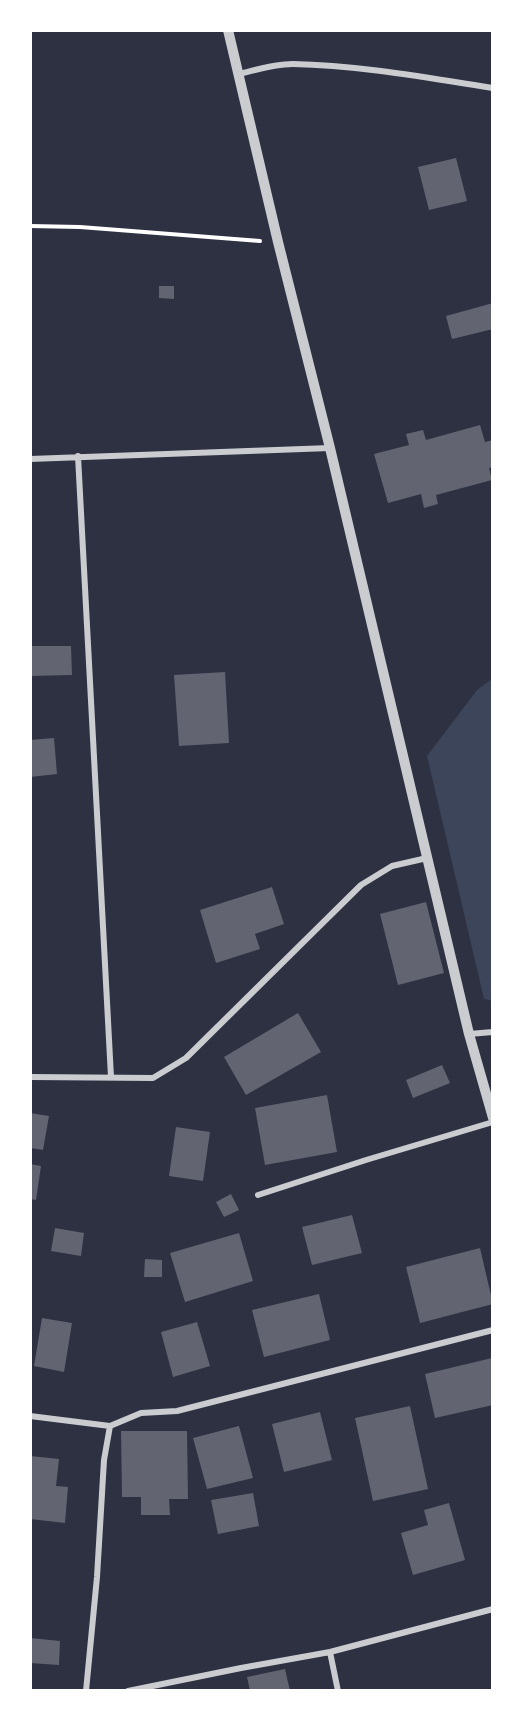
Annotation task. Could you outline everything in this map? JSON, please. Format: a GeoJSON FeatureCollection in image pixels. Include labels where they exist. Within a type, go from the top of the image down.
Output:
{"type":"FeatureCollection","features":[{"type":"Feature","properties":{"kind":"street"},"geometry":{"type":"LineString","coordinates":[[228,30],[469,1034],[493,1120],[258,1195]]}},
{"type":"Feature","properties":{"kind":"street"},"geometry":{"type":"LineString","coordinates":[[239,74],[271,66],[292,64],[366,70],[493,88]]}},
{"type":"Feature","properties":{"kind":"street"},"geometry":{"type":"LineString","coordinates":[[30,459],[330,448]]}},
{"type":"Feature","properties":{"kind":"street"},"geometry":{"type":"LineString","coordinates":[[78,456],[111,1077]]}},
{"type":"Feature","properties":{"kind":"street"},"geometry":{"type":"LineString","coordinates":[[30,1077],[153,1078],[186,1058],[361,885],[392,866],[427,858]]}},
{"type":"Feature","properties":{"kind":"street"},"geometry":{"type":"LineString","coordinates":[[469,1034],[493,1032]]}},
{"type":"Feature","properties":{"kind":"street"},"geometry":{"type":"LineString","coordinates":[[30,1416],[110,1426],[141,1413],[177,1411],[493,1330]]}},
{"type":"Feature","properties":{"kind":"street"},"geometry":{"type":"LineString","coordinates":[[86,1691],[97,1577],[104,1460],[110,1426]]}},
{"type":"Feature","properties":{"kind":"street"},"geometry":{"type":"LineString","coordinates":[[128,1691],[330,1652],[493,1609]]}},
{"type":"Feature","properties":{"kind":"street"},"geometry":{"type":"LineString","coordinates":[[330,1652],[338,1691]]}},
{"type":"Feature","properties":{"kind":"path"},"geometry":{"type":"LineString","coordinates":[[30,226],[92,228],[278,242]]}},
{"type":"Feature","properties":{"kind":"shaded area"},"geometry":{"type":"Polygon","coordinates":[[[493,678],[493,1001],[484,999],[427,756],[477,690],[493,678]]]}},
{"type":"Feature","properties":{"kind":"building"},"geometry":{"type":"Polygon","coordinates":[[[456,158],[467,201],[429,210],[418,167],[456,158]]]}},
{"type":"Feature","properties":{"kind":"building"},"geometry":{"type":"Polygon","coordinates":[[[159,286],[174,286],[174,299],[159,298],[159,286]]]}},
{"type":"Feature","properties":{"kind":"building"},"geometry":{"type":"Polygon","coordinates":[[[493,303],[493,329],[452,339],[446,316],[493,303]]]}},
{"type":"Feature","properties":{"kind":"building"},"geometry":{"type":"Polygon","coordinates":[[[480,425],[485,442],[493,440],[493,467],[489,468],[492,480],[436,495],[438,504],[424,508],[421,494],[388,503],[374,454],[409,445],[406,434],[423,430],[426,440],[480,425]]]}},
{"type":"Feature","properties":{"kind":"building"},"geometry":{"type":"Polygon","coordinates":[[[30,646],[71,646],[72,675],[30,676],[30,646]]]}},
{"type":"Feature","properties":{"kind":"building"},"geometry":{"type":"Polygon","coordinates":[[[225,672],[229,743],[179,746],[174,675],[225,672]]]}},
{"type":"Feature","properties":{"kind":"building"},"geometry":{"type":"Polygon","coordinates":[[[54,738],[57,774],[30,777],[30,740],[54,738]]]}},
{"type":"Feature","properties":{"kind":"building"},"geometry":{"type":"Polygon","coordinates":[[[272,887],[284,924],[255,934],[260,949],[216,963],[200,910],[272,887]]]}},
{"type":"Feature","properties":{"kind":"building"},"geometry":{"type":"Polygon","coordinates":[[[426,902],[444,973],[398,985],[380,914],[426,902]]]}},
{"type":"Feature","properties":{"kind":"building"},"geometry":{"type":"Polygon","coordinates":[[[298,1013],[321,1052],[246,1095],[224,1057],[298,1013]]]}},
{"type":"Feature","properties":{"kind":"building"},"geometry":{"type":"Polygon","coordinates":[[[442,1065],[450,1083],[413,1098],[406,1080],[442,1065]]]}},
{"type":"Feature","properties":{"kind":"building"},"geometry":{"type":"Polygon","coordinates":[[[327,1095],[337,1152],[265,1165],[255,1108],[327,1095]]]}},
{"type":"Feature","properties":{"kind":"building"},"geometry":{"type":"Polygon","coordinates":[[[30,1113],[49,1116],[43,1150],[30,1148],[30,1113]]]}},
{"type":"Feature","properties":{"kind":"building"},"geometry":{"type":"Polygon","coordinates":[[[176,1127],[210,1132],[203,1181],[169,1176],[176,1127]]]}},
{"type":"Feature","properties":{"kind":"building"},"geometry":{"type":"Polygon","coordinates":[[[30,1164],[41,1166],[36,1200],[30,1199],[30,1164]]]}},
{"type":"Feature","properties":{"kind":"building"},"geometry":{"type":"Polygon","coordinates":[[[231,1194],[239,1210],[224,1217],[216,1202],[231,1194]]]}},
{"type":"Feature","properties":{"kind":"building"},"geometry":{"type":"Polygon","coordinates":[[[352,1215],[362,1253],[312,1265],[302,1227],[352,1215]]]}},
{"type":"Feature","properties":{"kind":"building"},"geometry":{"type":"Polygon","coordinates":[[[55,1228],[84,1233],[81,1256],[51,1251],[55,1228]]]}},
{"type":"Feature","properties":{"kind":"building"},"geometry":{"type":"Polygon","coordinates":[[[239,1233],[253,1281],[185,1302],[170,1253],[239,1233]]]}},
{"type":"Feature","properties":{"kind":"building"},"geometry":{"type":"Polygon","coordinates":[[[480,1248],[493,1304],[420,1323],[406,1267],[480,1248]]]}},
{"type":"Feature","properties":{"kind":"building"},"geometry":{"type":"Polygon","coordinates":[[[145,1259],[162,1260],[162,1277],[144,1277],[145,1259]]]}},
{"type":"Feature","properties":{"kind":"building"},"geometry":{"type":"Polygon","coordinates":[[[319,1294],[330,1340],[264,1357],[252,1310],[319,1294]]]}},
{"type":"Feature","properties":{"kind":"building"},"geometry":{"type":"Polygon","coordinates":[[[42,1318],[72,1323],[64,1372],[34,1366],[42,1318]]]}},
{"type":"Feature","properties":{"kind":"building"},"geometry":{"type":"Polygon","coordinates":[[[197,1322],[210,1366],[173,1377],[161,1332],[197,1322]]]}},
{"type":"Feature","properties":{"kind":"building"},"geometry":{"type":"Polygon","coordinates":[[[492,1358],[493,1405],[435,1418],[425,1374],[492,1358]]]}},
{"type":"Feature","properties":{"kind":"building"},"geometry":{"type":"Polygon","coordinates":[[[410,1406],[428,1489],[373,1501],[355,1418],[410,1406]]]}},
{"type":"Feature","properties":{"kind":"building"},"geometry":{"type":"Polygon","coordinates":[[[320,1412],[332,1460],[284,1472],[272,1424],[320,1412]]]}},
{"type":"Feature","properties":{"kind":"building"},"geometry":{"type":"Polygon","coordinates":[[[239,1426],[253,1478],[207,1489],[193,1438],[239,1426]]]}},
{"type":"Feature","properties":{"kind":"building"},"geometry":{"type":"Polygon","coordinates":[[[121,1431],[187,1431],[188,1499],[169,1499],[170,1515],[141,1515],[141,1497],[122,1497],[121,1431]]]}},
{"type":"Feature","properties":{"kind":"building"},"geometry":{"type":"Polygon","coordinates":[[[30,1456],[59,1459],[56,1486],[68,1487],[65,1523],[30,1519],[30,1456]]]}},
{"type":"Feature","properties":{"kind":"building"},"geometry":{"type":"Polygon","coordinates":[[[253,1493],[259,1526],[218,1534],[211,1500],[253,1493]]]}},
{"type":"Feature","properties":{"kind":"building"},"geometry":{"type":"Polygon","coordinates":[[[449,1503],[465,1560],[413,1575],[401,1533],[428,1525],[424,1510],[449,1503]]]}},
{"type":"Feature","properties":{"kind":"building"},"geometry":{"type":"Polygon","coordinates":[[[30,1638],[60,1641],[59,1665],[30,1663],[30,1638]]]}},
{"type":"Feature","properties":{"kind":"building"},"geometry":{"type":"Polygon","coordinates":[[[285,1669],[290,1691],[250,1691],[247,1677],[285,1669]]]}}]}
